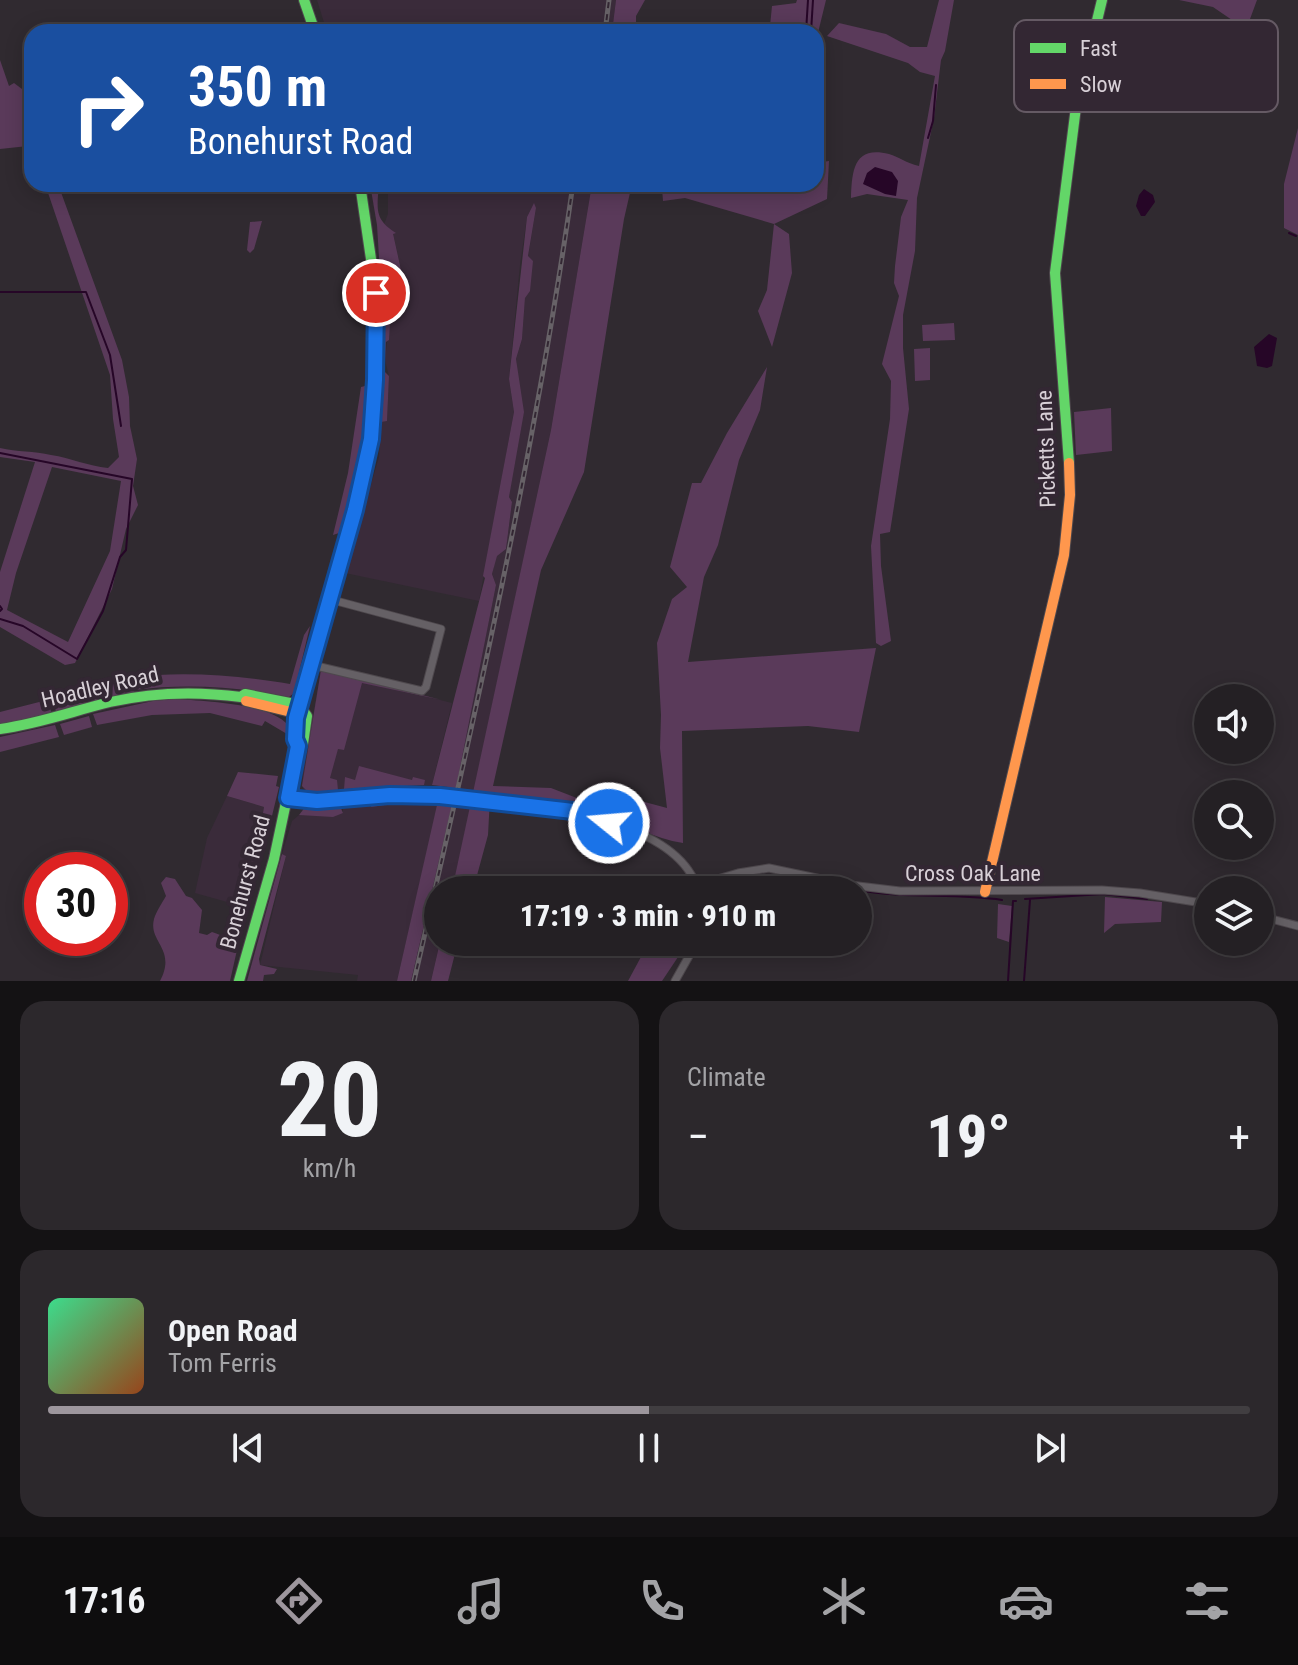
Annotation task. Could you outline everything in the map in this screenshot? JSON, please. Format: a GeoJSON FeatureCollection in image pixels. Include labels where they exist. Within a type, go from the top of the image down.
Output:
{"type":"FeatureCollection","features":[{"type":"Feature","properties":{"kind":"street"},"geometry":{"type":"LineString","coordinates":[[304,0],[312,24]]}},
{"type":"Feature","properties":{"kind":"street","name":"Picketts Lane"},"geometry":{"type":"LineString","coordinates":[[1097,20],[1102,0]]}},
{"type":"Feature","properties":{"kind":"street","name":"Picketts Lane"},"geometry":{"type":"LineString","coordinates":[[985,892],[1064,555],[1070,495],[1066,398],[1055,273],[1075,112]]}},
{"type":"Feature","properties":{"kind":"street","name":"Bonehurst Road"},"geometry":{"type":"LineString","coordinates":[[239,981],[288,798],[298,746],[296,724],[362,485],[372,429],[376,293],[361,192]]}},
{"type":"Feature","properties":{"kind":"street"},"geometry":{"type":"LineString","coordinates":[[312,665],[422,691],[426,687],[441,629],[329,599]]}},
{"type":"Feature","properties":{"kind":"street","name":"Hoadley Road"},"geometry":{"type":"LineString","coordinates":[[0,729],[158,692],[201,691],[241,697],[245,694],[295,704],[301,708]]}},
{"type":"Feature","properties":{"kind":"street","name":"Cross Oak Lane"},"geometry":{"type":"LineString","coordinates":[[288,798],[317,801],[424,795],[573,811],[670,849],[687,866],[692,876]]}},
{"type":"Feature","properties":{"kind":"street","name":"Cross Oak Lane"},"geometry":{"type":"LineString","coordinates":[[730,876],[769,868],[809,876]]}},
{"type":"Feature","properties":{"kind":"street","name":"Cross Oak Lane"},"geometry":{"type":"LineString","coordinates":[[872,888],[985,892],[1102,890],[1194,902]]}},
{"type":"Feature","properties":{"kind":"street"},"geometry":{"type":"LineString","coordinates":[[1274,920],[1298,926]]}},
{"type":"Feature","properties":{"kind":"street"},"geometry":{"type":"LineString","coordinates":[[675,981],[689,956]]}},
{"type":"Feature","properties":{"kind":"shaded area"},"geometry":{"type":"Polygon","coordinates":[[[317,0],[616,0],[613,24],[324,24],[317,0]]]}},
{"type":"Feature","properties":{"kind":"shaded area"},"geometry":{"type":"Polygon","coordinates":[[[616,0],[645,0],[636,16],[636,24],[613,24],[616,0]]]}},
{"type":"Feature","properties":{"kind":"shaded area"},"geometry":{"type":"Polygon","coordinates":[[[797,0],[826,0],[820,24],[770,24],[772,6],[796,3],[797,0]]]}},
{"type":"Feature","properties":{"kind":"shaded area"},"geometry":{"type":"Polygon","coordinates":[[[939,0],[954,0],[917,198],[915,251],[903,315],[909,409],[890,532],[880,534],[891,641],[881,646],[876,643],[871,546],[890,419],[891,381],[882,364],[899,296],[894,283],[895,266],[901,217],[908,200],[867,194],[851,198],[852,179],[857,163],[868,153],[889,154],[919,166],[935,76],[920,72],[908,63],[827,36],[839,23],[886,34],[910,47],[927,47],[939,0]]]}},
{"type":"Feature","properties":{"kind":"shaded area"},"geometry":{"type":"Polygon","coordinates":[[[1179,0],[1257,0],[1250,19],[1232,20],[1213,7],[1179,0]]]}},
{"type":"Feature","properties":{"kind":"shaded area"},"geometry":{"type":"Polygon","coordinates":[[[0,60],[9,86],[14,83],[24,88],[24,146],[0,149],[0,60]]]}},
{"type":"Feature","properties":{"kind":"shaded area"},"geometry":{"type":"Polygon","coordinates":[[[1298,128],[1298,235],[1284,228],[1284,184],[1298,128]]]}},
{"type":"Feature","properties":{"kind":"shaded area"},"geometry":{"type":"Polygon","coordinates":[[[829,161],[827,199],[774,224],[685,198],[663,201],[662,192],[824,192],[824,162],[829,161]]]}},
{"type":"Feature","properties":{"kind":"shaded area"},"geometry":{"type":"Polygon","coordinates":[[[875,167],[892,172],[898,181],[896,196],[863,184],[867,173],[875,167]]]}},
{"type":"Feature","properties":{"kind":"shaded area"},"geometry":{"type":"Polygon","coordinates":[[[1144,189],[1153,195],[1155,202],[1145,216],[1141,216],[1136,206],[1144,189]]]}},
{"type":"Feature","properties":{"kind":"shaded area"},"geometry":{"type":"Polygon","coordinates":[[[48,192],[61,192],[122,360],[137,459],[133,486],[138,505],[126,529],[112,589],[75,663],[65,665],[0,627],[0,572],[35,462],[0,457],[0,448],[108,468],[119,457],[110,375],[48,192]],[[52,467],[16,573],[7,610],[68,642],[110,551],[121,481],[52,467]]]}},
{"type":"Feature","properties":{"kind":"shaded area"},"geometry":{"type":"Polygon","coordinates":[[[371,192],[378,192],[380,218],[396,233],[393,234],[405,288],[409,293],[386,298],[381,290],[371,192]]]}},
{"type":"Feature","properties":{"kind":"shaded area"},"geometry":{"type":"Polygon","coordinates":[[[388,192],[591,192],[551,430],[455,876],[435,876],[496,585],[492,574],[496,556],[506,549],[512,502],[509,497],[518,381],[516,359],[522,339],[528,257],[536,208],[534,204],[527,217],[520,265],[509,379],[514,412],[479,601],[345,573],[379,457],[381,422],[387,420],[389,376],[385,360],[391,307],[387,306],[386,298],[409,292],[405,288],[394,238],[382,230],[388,214],[388,192]]]}},
{"type":"Feature","properties":{"kind":"shaded area"},"geometry":{"type":"Polygon","coordinates":[[[591,192],[630,192],[584,472],[541,570],[493,786],[551,788],[582,800],[626,797],[667,808],[660,748],[657,643],[672,599],[687,587],[670,567],[692,483],[701,483],[767,367],[760,410],[739,460],[718,545],[704,577],[688,662],[876,648],[859,732],[808,726],[682,731],[683,843],[587,810],[490,798],[488,835],[477,876],[455,876],[551,430],[591,192]]]}},
{"type":"Feature","properties":{"kind":"shaded area"},"geometry":{"type":"Polygon","coordinates":[[[534,203],[536,208],[528,256],[533,261],[530,291],[525,298],[522,339],[516,359],[524,412],[509,497],[512,502],[506,549],[497,556],[492,574],[496,585],[455,793],[450,792],[448,787],[432,785],[485,578],[514,412],[509,379],[527,217],[534,203]]]}},
{"type":"Feature","properties":{"kind":"shaded area"},"geometry":{"type":"Polygon","coordinates":[[[262,221],[250,253],[247,250],[250,222],[262,221]]]}},
{"type":"Feature","properties":{"kind":"shaded area"},"geometry":{"type":"Polygon","coordinates":[[[774,224],[789,234],[792,273],[772,347],[758,311],[767,290],[774,224]]]}},
{"type":"Feature","properties":{"kind":"shaded area"},"geometry":{"type":"Polygon","coordinates":[[[384,307],[391,307],[385,360],[381,358],[384,307]]]}},
{"type":"Feature","properties":{"kind":"shaded area"},"geometry":{"type":"Polygon","coordinates":[[[954,323],[955,340],[923,341],[922,325],[954,323]]]}},
{"type":"Feature","properties":{"kind":"shaded area"},"geometry":{"type":"Polygon","coordinates":[[[1269,334],[1277,338],[1272,366],[1257,366],[1254,347],[1269,334]]]}},
{"type":"Feature","properties":{"kind":"shaded area"},"geometry":{"type":"Polygon","coordinates":[[[930,348],[930,380],[915,381],[914,349],[930,348]]]}},
{"type":"Feature","properties":{"kind":"shaded area"},"geometry":{"type":"Polygon","coordinates":[[[384,371],[389,376],[387,421],[381,422],[384,371]]]}},
{"type":"Feature","properties":{"kind":"shaded area"},"geometry":{"type":"Polygon","coordinates":[[[365,386],[364,424],[354,479],[339,533],[333,535],[348,473],[361,387],[365,386]]]}},
{"type":"Feature","properties":{"kind":"shaded area"},"geometry":{"type":"Polygon","coordinates":[[[1111,408],[1112,451],[1076,455],[1074,412],[1111,408]]]}},
{"type":"Feature","properties":{"kind":"shaded area"},"geometry":{"type":"Polygon","coordinates":[[[310,626],[294,693],[289,697],[232,689],[174,687],[134,690],[135,695],[127,693],[91,702],[85,687],[134,677],[187,674],[290,684],[304,635],[310,626]]]}},
{"type":"Feature","properties":{"kind":"shaded area"},"geometry":{"type":"Polygon","coordinates":[[[321,670],[452,703],[432,785],[373,786],[338,790],[335,793],[305,792],[303,772],[321,670]]]}},
{"type":"Feature","properties":{"kind":"shaded area"},"geometry":{"type":"Polygon","coordinates":[[[321,670],[442,700],[362,683],[344,750],[338,749],[330,778],[337,780],[338,790],[335,793],[310,794],[302,786],[321,670]]]}},
{"type":"Feature","properties":{"kind":"shaded area"},"geometry":{"type":"Polygon","coordinates":[[[81,688],[85,704],[57,713],[51,699],[81,688]]]}},
{"type":"Feature","properties":{"kind":"shaded area"},"geometry":{"type":"Polygon","coordinates":[[[174,699],[235,704],[266,712],[288,725],[287,734],[265,721],[262,726],[210,713],[152,715],[97,725],[93,714],[174,699]]]}},
{"type":"Feature","properties":{"kind":"shaded area"},"geometry":{"type":"Polygon","coordinates":[[[47,700],[52,714],[0,725],[0,712],[47,700]]]}},
{"type":"Feature","properties":{"kind":"shaded area"},"geometry":{"type":"Polygon","coordinates":[[[89,716],[92,727],[64,735],[60,724],[89,716]]]}},
{"type":"Feature","properties":{"kind":"shaded area"},"geometry":{"type":"Polygon","coordinates":[[[55,725],[59,737],[0,752],[0,737],[55,725]]]}},
{"type":"Feature","properties":{"kind":"shaded area"},"geometry":{"type":"Polygon","coordinates":[[[359,766],[412,780],[413,777],[425,780],[424,785],[344,789],[345,777],[355,780],[359,766]]]}},
{"type":"Feature","properties":{"kind":"shaded area"},"geometry":{"type":"Polygon","coordinates":[[[238,772],[278,776],[276,786],[279,787],[263,853],[260,852],[264,836],[260,830],[264,807],[227,796],[238,772]]]}},
{"type":"Feature","properties":{"kind":"shaded area"},"geometry":{"type":"Polygon","coordinates":[[[227,796],[264,807],[260,830],[264,836],[245,907],[195,893],[207,838],[227,796]]]}},
{"type":"Feature","properties":{"kind":"shaded area"},"geometry":{"type":"Polygon","coordinates":[[[373,800],[453,800],[435,876],[424,876],[424,925],[411,981],[397,981],[437,805],[406,802],[371,807],[373,800]]]}},
{"type":"Feature","properties":{"kind":"shaded area"},"geometry":{"type":"Polygon","coordinates":[[[406,802],[438,805],[397,981],[357,981],[358,975],[260,965],[286,856],[282,854],[292,821],[299,815],[343,813],[343,808],[406,802]]]}},
{"type":"Feature","properties":{"kind":"shaded area"},"geometry":{"type":"Polygon","coordinates":[[[306,806],[340,806],[343,813],[333,817],[299,815],[306,806]]]}},
{"type":"Feature","properties":{"kind":"shaded area"},"geometry":{"type":"Polygon","coordinates":[[[282,854],[286,856],[259,959],[260,965],[277,969],[274,974],[264,975],[263,981],[247,981],[282,854]]]}},
{"type":"Feature","properties":{"kind":"shaded area"},"geometry":{"type":"Polygon","coordinates":[[[166,877],[175,879],[186,896],[192,898],[202,910],[199,933],[216,933],[235,946],[237,950],[230,981],[160,981],[164,970],[164,953],[153,927],[155,916],[166,896],[161,883],[166,877]]]}},
{"type":"Feature","properties":{"kind":"shaded area"},"geometry":{"type":"Polygon","coordinates":[[[1105,897],[1162,902],[1161,922],[1115,924],[1104,933],[1105,897]]]}},
{"type":"Feature","properties":{"kind":"shaded area"},"geometry":{"type":"Polygon","coordinates":[[[998,904],[1012,906],[1009,942],[997,938],[998,904]]]}},
{"type":"Feature","properties":{"kind":"shaded area"},"geometry":{"type":"Polygon","coordinates":[[[424,925],[424,956],[437,956],[431,981],[411,981],[424,925]]]}},
{"type":"Feature","properties":{"kind":"shaded area"},"geometry":{"type":"Polygon","coordinates":[[[437,956],[454,956],[448,981],[431,981],[437,956]]]}},
{"type":"Feature","properties":{"kind":"shaded area"},"geometry":{"type":"Polygon","coordinates":[[[641,956],[679,956],[662,981],[628,981],[641,956]]]}},
{"type":"Feature","properties":{"kind":"waterway"},"geometry":{"type":"LineString","coordinates":[[806,24],[808,0]]}},
{"type":"Feature","properties":{"kind":"waterway"},"geometry":{"type":"LineString","coordinates":[[812,24],[813,0]]}},
{"type":"Feature","properties":{"kind":"waterway"},"geometry":{"type":"LineString","coordinates":[[928,138],[933,121],[936,85]]}},
{"type":"Feature","properties":{"kind":"waterway"},"geometry":{"type":"LineString","coordinates":[[1069,201],[1079,120]]}},
{"type":"Feature","properties":{"kind":"waterway"},"geometry":{"type":"LineString","coordinates":[[1289,233],[1296,236]]}},
{"type":"Feature","properties":{"kind":"waterway"},"geometry":{"type":"LineString","coordinates":[[0,292],[86,292],[110,355],[121,426]]}},
{"type":"Feature","properties":{"kind":"waterway"},"geometry":{"type":"LineString","coordinates":[[0,453],[132,479],[126,550],[120,557],[103,611],[77,659],[23,626],[0,619]]}},
{"type":"Feature","properties":{"kind":"waterway"},"geometry":{"type":"LineString","coordinates":[[0,606],[0,611]]}},
{"type":"Feature","properties":{"kind":"waterway"},"geometry":{"type":"LineString","coordinates":[[872,892],[1002,900]]}},
{"type":"Feature","properties":{"kind":"waterway"},"geometry":{"type":"LineString","coordinates":[[1025,899],[1103,894],[1147,899]]}},
{"type":"Feature","properties":{"kind":"waterway"},"geometry":{"type":"LineString","coordinates":[[1024,981],[1030,900]]}},
{"type":"Feature","properties":{"kind":"waterway"},"geometry":{"type":"LineString","coordinates":[[1008,981],[1013,901],[1016,901]]}},
{"type":"Feature","properties":{"kind":"railway"},"geometry":{"type":"LineString","coordinates":[[606,24],[609,0]]}},
{"type":"Feature","properties":{"kind":"railway"},"geometry":{"type":"LineString","coordinates":[[414,981],[522,484],[572,192]]}},
{"type":"Feature","properties":{"kind":"traffic: fast"},"geometry":{"type":"LineString","coordinates":[[304,0],[312,24]]}},
{"type":"Feature","properties":{"kind":"traffic: fast"},"geometry":{"type":"LineString","coordinates":[[1097,20],[1102,0]]}},
{"type":"Feature","properties":{"kind":"traffic: fast"},"geometry":{"type":"LineString","coordinates":[[1069,463],[1055,273],[1075,112]]}},
{"type":"Feature","properties":{"kind":"traffic: fast"},"geometry":{"type":"LineString","coordinates":[[298,746],[295,739],[296,718],[355,510],[371,439],[376,293],[361,192]]}},
{"type":"Feature","properties":{"kind":"traffic: fast"},"geometry":{"type":"LineString","coordinates":[[0,729],[110,702],[159,694],[241,697],[245,694],[295,704],[301,708]]}},
{"type":"Feature","properties":{"kind":"traffic: fast"},"geometry":{"type":"LineString","coordinates":[[239,981],[274,859],[298,746],[303,744],[307,716],[301,708]]}},
{"type":"Feature","properties":{"kind":"traffic: slow"},"geometry":{"type":"LineString","coordinates":[[985,892],[1064,555],[1070,495],[1069,463]]}},
{"type":"Feature","properties":{"kind":"traffic: slow"},"geometry":{"type":"LineString","coordinates":[[246,701],[295,713],[301,708]]}},
{"type":"Feature","properties":{"kind":"route"},"geometry":{"type":"LineString","coordinates":[[376,293],[371,439],[362,485],[296,718],[295,739],[298,746],[288,798],[317,801],[390,795],[440,796],[573,811],[609,823]]}}]}
